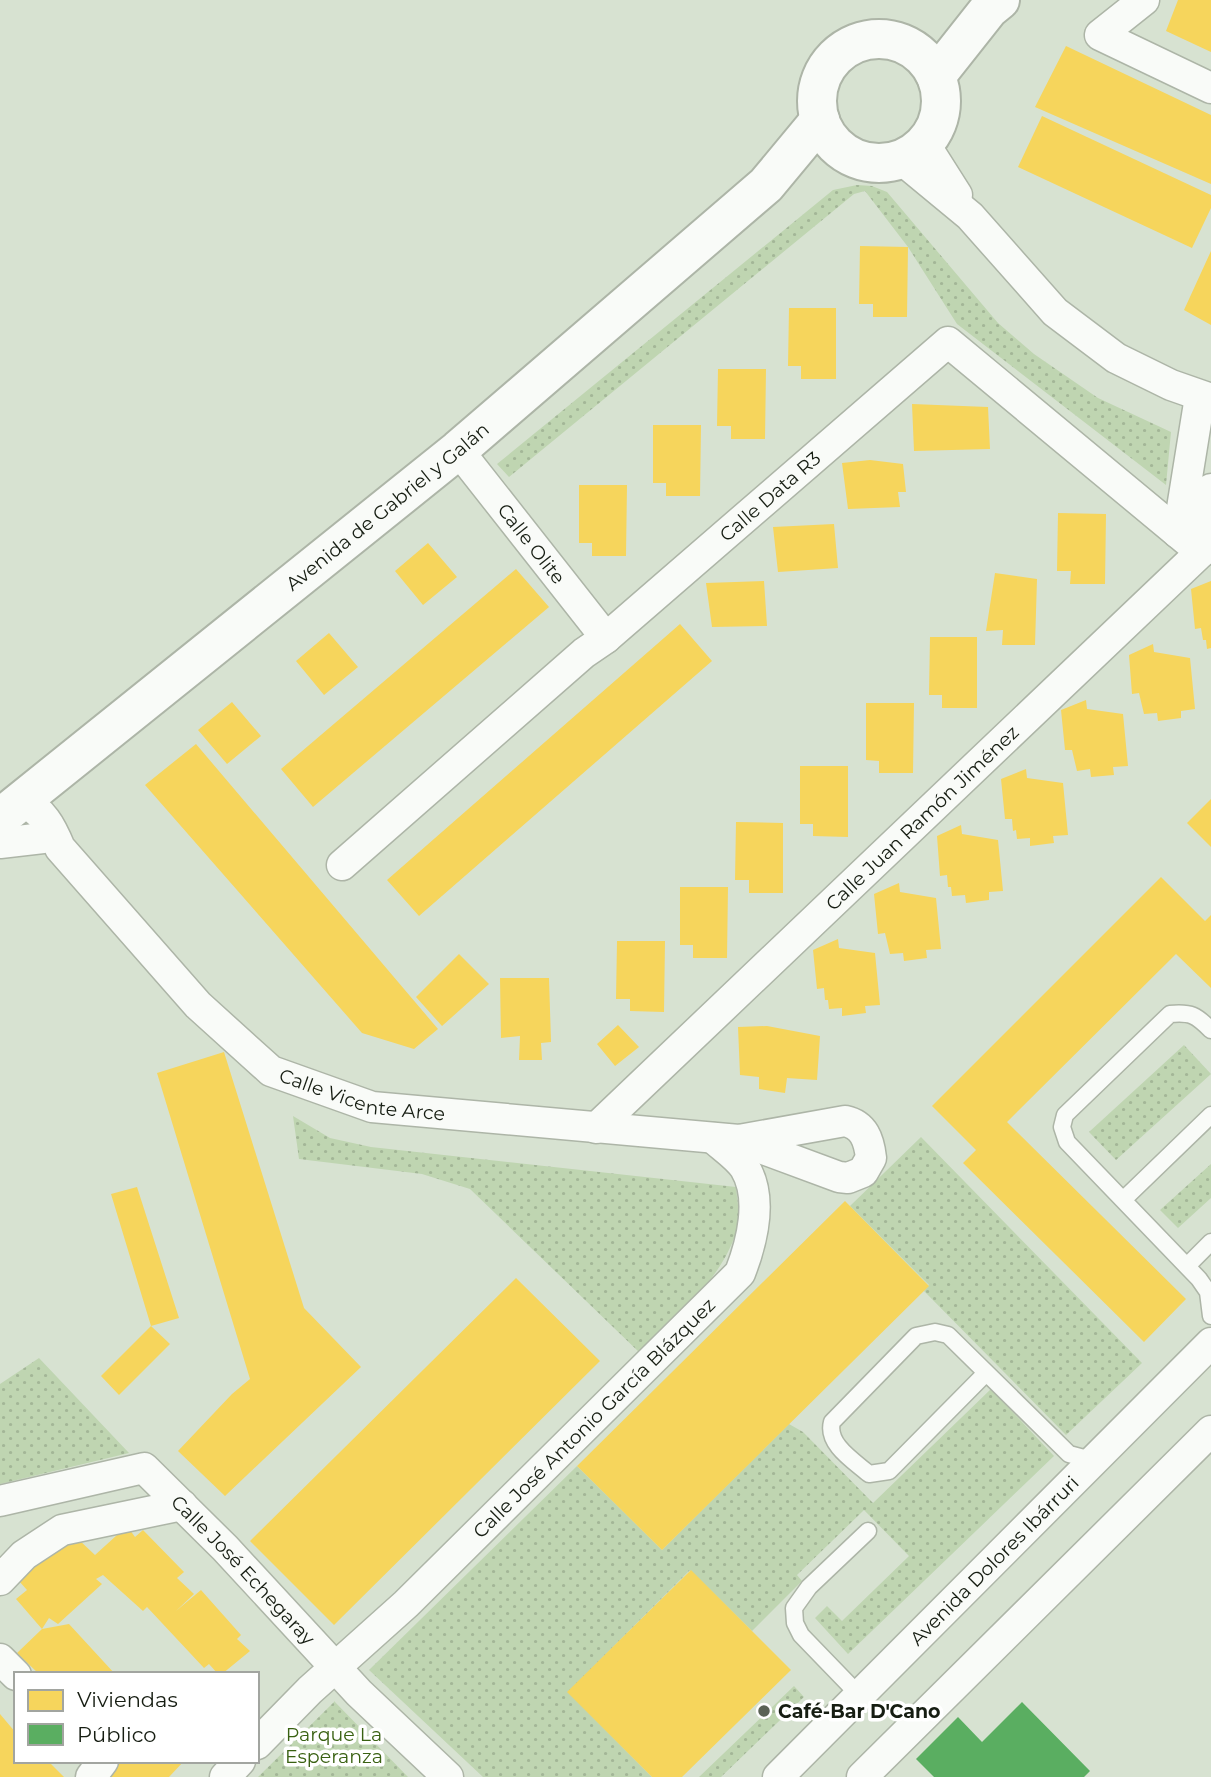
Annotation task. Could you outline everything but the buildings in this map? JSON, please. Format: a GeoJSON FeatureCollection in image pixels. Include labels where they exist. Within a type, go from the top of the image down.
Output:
{"type":"FeatureCollection","features":[{"type":"Feature","properties":{"kind":"street"},"geometry":{"type":"LineString","coordinates":[[1144,0],[1100,35],[1211,88]]}},
{"type":"Feature","properties":{"kind":"street"},"geometry":{"type":"LineString","coordinates":[[910,47],[994,5]]}},
{"type":"Feature","properties":{"kind":"street"},"geometry":{"type":"LineString","coordinates":[[936,76],[994,5]]}},
{"type":"Feature","properties":{"kind":"street"},"geometry":{"type":"LineString","coordinates":[[876,39],[893,40],[910,47],[926,60],[936,76],[941,96],[940,115],[932,133],[913,151],[881,163],[861,160],[843,151],[829,137],[820,120],[817,101],[820,82],[829,64],[842,51],[858,43],[876,39]]}},
{"type":"Feature","properties":{"kind":"street","name":"Avenida de Gabriel y Galán"},"geometry":{"type":"LineString","coordinates":[[11,809],[66,762],[458,450],[766,185],[820,120]]}},
{"type":"Feature","properties":{"kind":"street","name":"Avenida de Gabriel y Galán"},"geometry":{"type":"LineString","coordinates":[[766,185],[843,151]]}},
{"type":"Feature","properties":{"kind":"street"},"geometry":{"type":"LineString","coordinates":[[913,151],[1055,312],[1116,358],[1206,398],[1178,533]]}},
{"type":"Feature","properties":{"kind":"street","name":"Calle Data R3"},"geometry":{"type":"LineString","coordinates":[[342,865],[584,653],[606,638],[948,342],[1201,552]]}},
{"type":"Feature","properties":{"kind":"street","name":"Calle Olite"},"geometry":{"type":"LineString","coordinates":[[458,450],[606,638]]}},
{"type":"Feature","properties":{"kind":"street"},"geometry":{"type":"LineString","coordinates":[[1201,552],[1211,489]]}},
{"type":"Feature","properties":{"kind":"street","name":"Calle Juan Ramón Jiménez"},"geometry":{"type":"LineString","coordinates":[[596,1128],[1201,552]]}},
{"type":"Feature","properties":{"kind":"street"},"geometry":{"type":"LineString","coordinates":[[0,843],[52,839],[66,762]]}},
{"type":"Feature","properties":{"kind":"street","name":"Calle Vicente Arce"},"geometry":{"type":"LineString","coordinates":[[11,809],[31,830],[52,839],[198,1005],[271,1071],[372,1107],[726,1139]]}},
{"type":"Feature","properties":{"kind":"street","name":"Calle José Antonio García Blázquez"},"geometry":{"type":"LineString","coordinates":[[259,1742],[310,1690],[405,1604],[740,1273],[750,1249],[754,1192],[744,1167],[726,1139]]}},
{"type":"Feature","properties":{"kind":"street","name":"Avenida Dolores Ibárruri"},"geometry":{"type":"LineString","coordinates":[[778,1777],[1211,1343]]}},
{"type":"Feature","properties":{"kind":"street"},"geometry":{"type":"LineString","coordinates":[[862,1777],[1211,1431]]}},
{"type":"Feature","properties":{"kind":"street","name":"Calle José Echegaray"},"geometry":{"type":"LineString","coordinates":[[0,1501],[144,1468],[359,1693],[448,1777]]}},
{"type":"Feature","properties":{"kind":"street"},"geometry":{"type":"LineString","coordinates":[[0,1580],[24,1555],[62,1530],[182,1505]]}},
{"type":"Feature","properties":{"kind":"street"},"geometry":{"type":"LineString","coordinates":[[0,1659],[14,1673]]}},
{"type":"Feature","properties":{"kind":"street"},"geometry":{"type":"LineString","coordinates":[[225,1777],[238,1763]]}},
{"type":"Feature","properties":{"kind":"lane"},"geometry":{"type":"LineString","coordinates":[[1211,1030],[1200,1019],[1186,1012],[1170,1014],[1065,1115],[1062,1127],[1067,1142],[1187,1266],[1208,1292],[1211,1316]]}},
{"type":"Feature","properties":{"kind":"lane"},"geometry":{"type":"LineString","coordinates":[[1123,1200],[1211,1115]]}},
{"type":"Feature","properties":{"kind":"lane"},"geometry":{"type":"LineString","coordinates":[[1187,1266],[1211,1242]]}},
{"type":"Feature","properties":{"kind":"lane"},"geometry":{"type":"LineString","coordinates":[[986,1373],[889,1471],[869,1474],[835,1443],[830,1430],[832,1422],[916,1336],[935,1332],[948,1335],[1069,1454],[1095,1461]]}},
{"type":"Feature","properties":{"kind":"lane"},"geometry":{"type":"LineString","coordinates":[[860,1696],[802,1635],[794,1623],[794,1608],[808,1587],[868,1531]]}},
{"type":"Feature","properties":{"kind":"green space"},"geometry":{"type":"Polygon","coordinates":[[[857,185],[872,186],[887,192],[998,323],[1034,354],[1098,398],[1171,432],[1166,485],[957,324],[908,247],[865,191],[854,194],[509,477],[497,464],[833,190],[857,185]]]}},
{"type":"Feature","properties":{"kind":"green space"},"geometry":{"type":"Polygon","coordinates":[[[1184,1045],[1211,1074],[1116,1160],[1089,1132],[1184,1045]]]}},
{"type":"Feature","properties":{"kind":"green space"},"geometry":{"type":"Polygon","coordinates":[[[293,1116],[330,1138],[371,1147],[736,1187],[738,1225],[723,1261],[711,1278],[684,1311],[641,1354],[470,1189],[422,1174],[299,1159],[293,1116]]]}},
{"type":"Feature","properties":{"kind":"green space"},"geometry":{"type":"Polygon","coordinates":[[[921,1137],[1142,1363],[1066,1435],[924,1291],[929,1285],[850,1206],[921,1137]]]}},
{"type":"Feature","properties":{"kind":"green space"},"geometry":{"type":"Polygon","coordinates":[[[1211,1164],[1211,1198],[1178,1228],[1160,1210],[1211,1164]]]}},
{"type":"Feature","properties":{"kind":"green space"},"geometry":{"type":"Polygon","coordinates":[[[39,1358],[129,1453],[0,1484],[0,1384],[39,1358]]]}},
{"type":"Feature","properties":{"kind":"green space"},"geometry":{"type":"Polygon","coordinates":[[[991,1389],[1054,1456],[848,1654],[815,1618],[827,1606],[842,1621],[909,1556],[864,1510],[797,1575],[802,1581],[752,1631],[690,1570],[568,1692],[652,1777],[483,1777],[369,1670],[577,1466],[662,1550],[789,1424],[803,1432],[873,1503],[991,1389]]]}},
{"type":"Feature","properties":{"kind":"green space"},"geometry":{"type":"Polygon","coordinates":[[[794,1686],[804,1697],[721,1777],[699,1777],[794,1686]]]}},
{"type":"Feature","properties":{"kind":"green space","name":"Parque La Esperanza"},"geometry":{"type":"Polygon","coordinates":[[[334,1702],[408,1777],[258,1777],[334,1702]]]}},
{"type":"Feature","properties":{"kind":"place","name":"Café-Bar D'Cano"},"geometry":{"type":"Point","coordinates":[764,1711]}}]}
